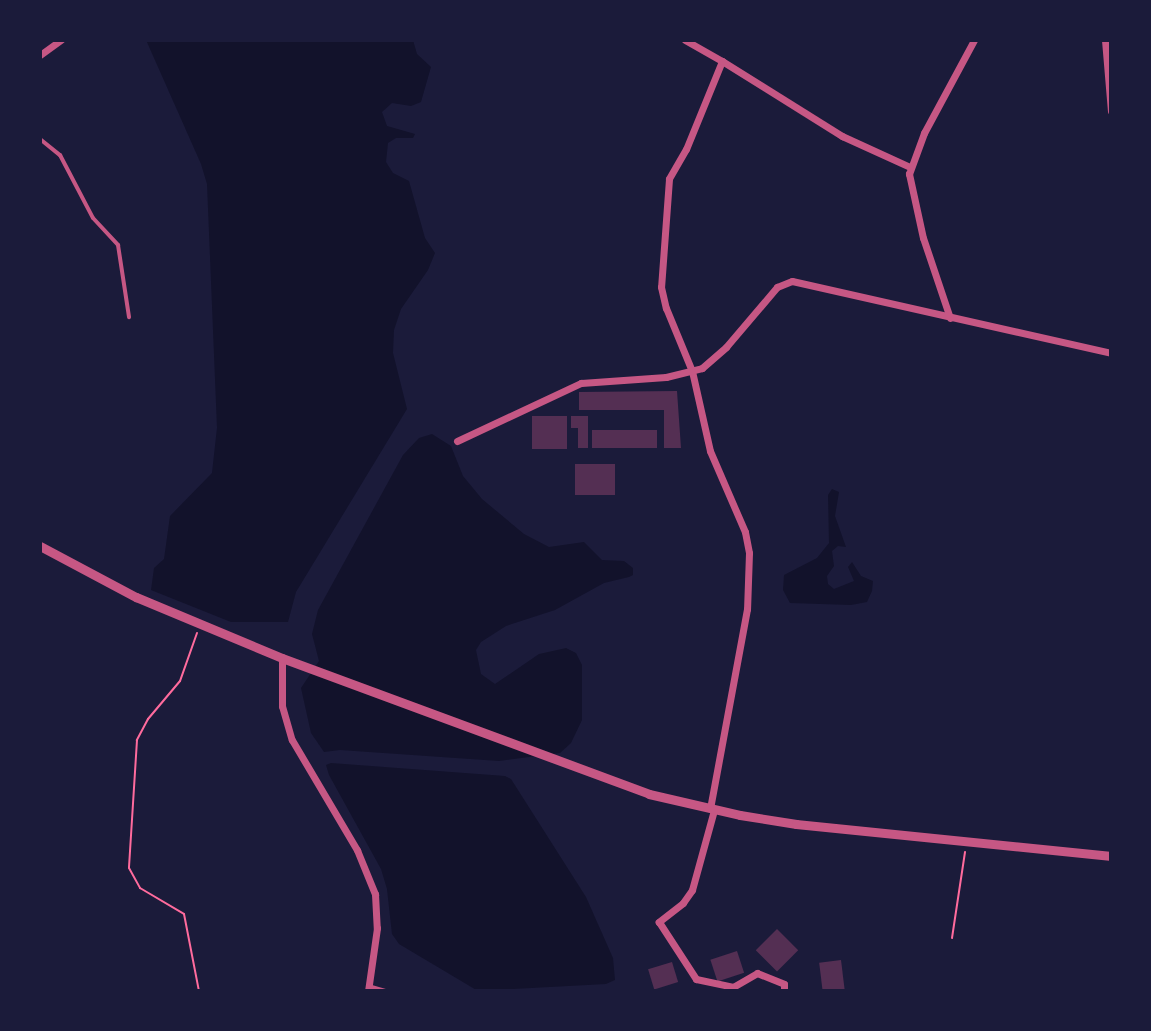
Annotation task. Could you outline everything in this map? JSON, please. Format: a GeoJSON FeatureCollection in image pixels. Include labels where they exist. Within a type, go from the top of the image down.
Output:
{"type":"FeatureCollection","features":[{"type":"Feature","properties":{"kind":"street"},"geometry":{"type":"LineString","coordinates":[[40,55],[61,40]]}},
{"type":"Feature","properties":{"kind":"street"},"geometry":{"type":"LineString","coordinates":[[685,40],[842,136],[910,167]]}},
{"type":"Feature","properties":{"kind":"street"},"geometry":{"type":"LineString","coordinates":[[950,318],[923,238],[910,167],[924,133],[974,40]]}},
{"type":"Feature","properties":{"kind":"street"},"geometry":{"type":"LineString","coordinates":[[1105,40],[1111,111]]}},
{"type":"Feature","properties":{"kind":"street"},"geometry":{"type":"LineString","coordinates":[[722,61],[686,149],[669,179],[662,252],[663,298],[692,371],[710,451],[745,532],[749,553],[747,609],[712,810],[692,890],[683,903],[659,922],[696,979],[732,989],[757,973],[784,984],[784,991]]}},
{"type":"Feature","properties":{"kind":"street"},"geometry":{"type":"LineString","coordinates":[[457,441],[576,385],[692,371],[713,360],[777,287],[788,282],[1111,353]]}},
{"type":"Feature","properties":{"kind":"street"},"geometry":{"type":"LineString","coordinates":[[40,546],[93,577],[282,658],[649,794],[712,810],[796,824],[1111,856]]}},
{"type":"Feature","properties":{"kind":"street"},"geometry":{"type":"LineString","coordinates":[[282,658],[282,706],[292,740],[357,850],[375,894],[377,928],[368,988]]}},
{"type":"Feature","properties":{"kind":"lane"},"geometry":{"type":"LineString","coordinates":[[40,139],[60,155],[93,218],[118,245],[129,317]]}},
{"type":"Feature","properties":{"kind":"lane"},"geometry":{"type":"LineString","coordinates":[[368,988],[385,991]]}},
{"type":"Feature","properties":{"kind":"path"},"geometry":{"type":"LineString","coordinates":[[199,624],[180,681],[148,719],[137,740],[129,868],[140,888],[184,914],[199,991]]}},
{"type":"Feature","properties":{"kind":"path"},"geometry":{"type":"LineString","coordinates":[[952,938],[967,843]]}},
{"type":"Feature","properties":{"kind":"shaded area"},"geometry":{"type":"Polygon","coordinates":[[[146,40],[413,40],[417,54],[431,67],[421,102],[411,106],[392,103],[382,112],[387,126],[415,134],[413,138],[396,138],[388,143],[386,162],[393,173],[409,181],[425,238],[435,253],[428,270],[401,309],[394,330],[393,353],[407,409],[296,592],[288,622],[231,622],[151,590],[154,568],[164,559],[170,516],[212,473],[217,428],[207,184],[146,40]]]}},
{"type":"Feature","properties":{"kind":"shaded area"},"geometry":{"type":"Polygon","coordinates":[[[432,434],[451,446],[463,476],[482,499],[524,534],[549,547],[584,542],[602,560],[624,561],[633,568],[633,575],[629,577],[604,583],[555,610],[506,626],[481,642],[476,650],[481,674],[495,684],[539,654],[566,648],[576,653],[582,665],[582,720],[571,743],[560,753],[499,761],[340,750],[324,752],[311,733],[301,688],[319,661],[312,634],[318,610],[403,455],[419,438],[432,434]]]}},
{"type":"Feature","properties":{"kind":"shaded area"},"geometry":{"type":"Polygon","coordinates":[[[832,489],[839,492],[835,516],[846,547],[838,546],[832,551],[834,566],[827,576],[828,584],[834,589],[854,581],[848,567],[852,562],[861,576],[873,581],[872,591],[867,602],[851,605],[790,603],[783,590],[784,575],[817,558],[829,543],[828,495],[832,489]]]}},
{"type":"Feature","properties":{"kind":"shaded area"},"geometry":{"type":"Polygon","coordinates":[[[326,765],[505,776],[511,779],[586,897],[613,958],[615,980],[606,984],[478,991],[399,944],[392,934],[387,889],[381,869],[329,775],[326,765]]]}},
{"type":"Feature","properties":{"kind":"building"},"geometry":{"type":"Polygon","coordinates":[[[677,391],[681,448],[664,448],[664,410],[579,410],[579,392],[677,391]]]}},
{"type":"Feature","properties":{"kind":"building"},"geometry":{"type":"Polygon","coordinates":[[[532,416],[567,416],[567,449],[532,449],[532,416]]]}},
{"type":"Feature","properties":{"kind":"building"},"geometry":{"type":"Polygon","coordinates":[[[571,416],[588,416],[588,448],[578,448],[578,428],[571,428],[571,416]]]}},
{"type":"Feature","properties":{"kind":"building"},"geometry":{"type":"Polygon","coordinates":[[[592,430],[657,430],[657,448],[592,448],[592,430]]]}},
{"type":"Feature","properties":{"kind":"building"},"geometry":{"type":"Polygon","coordinates":[[[575,464],[615,464],[615,495],[575,495],[575,464]]]}},
{"type":"Feature","properties":{"kind":"building"},"geometry":{"type":"Polygon","coordinates":[[[777,929],[798,950],[777,971],[756,950],[777,929]]]}},
{"type":"Feature","properties":{"kind":"building"},"geometry":{"type":"Polygon","coordinates":[[[737,951],[744,973],[717,982],[710,960],[737,951]]]}},
{"type":"Feature","properties":{"kind":"building"},"geometry":{"type":"Polygon","coordinates":[[[841,960],[845,991],[823,991],[819,963],[841,960]]]}},
{"type":"Feature","properties":{"kind":"building"},"geometry":{"type":"Polygon","coordinates":[[[672,962],[678,982],[654,989],[648,969],[672,962]]]}}]}
